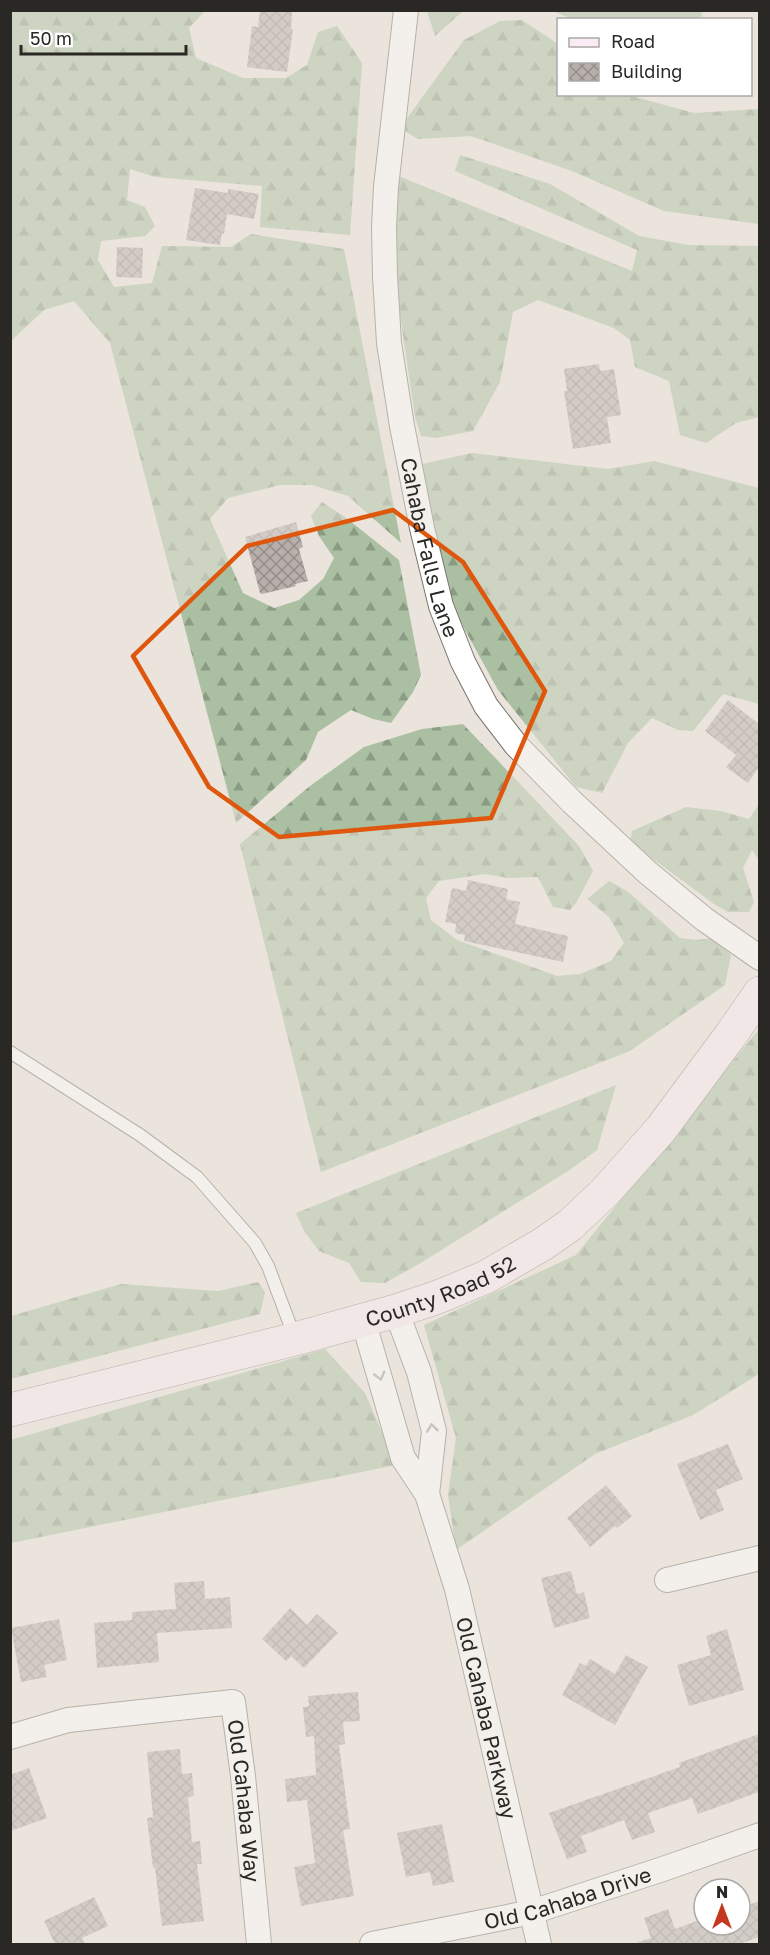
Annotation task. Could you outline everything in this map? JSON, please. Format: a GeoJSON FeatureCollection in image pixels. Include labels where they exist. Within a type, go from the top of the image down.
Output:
{"type":"FeatureCollection","features":[{"type":"Feature","properties":{"kind":"main road","name":"County Road 52"},"geometry":{"type":"LineString","coordinates":[[10,1410],[295,1339],[396,1311],[486,1277],[543,1244],[570,1225],[605,1192],[661,1130],[759,993]]}},
{"type":"Feature","properties":{"kind":"street","name":"Cahaba Falls Lane"},"geometry":{"type":"LineString","coordinates":[[406,10],[386,187],[384,227],[389,343],[422,528],[441,606],[463,662],[486,706],[516,745],[572,802],[647,872],[704,919],[759,958]]}},
{"type":"Feature","properties":{"kind":"street","name":"Old Cahaba Parkway"},"geometry":{"type":"LineString","coordinates":[[396,1311],[419,1372],[434,1431],[427,1494]]}},
{"type":"Feature","properties":{"kind":"street","name":"Old Cahaba Parkway"},"geometry":{"type":"LineString","coordinates":[[363,1320],[403,1458],[427,1494],[457,1589],[539,1944]]}},
{"type":"Feature","properties":{"kind":"street"},"geometry":{"type":"LineString","coordinates":[[667,1580],[759,1558]]}},
{"type":"Feature","properties":{"kind":"street","name":"Old Cahaba Way"},"geometry":{"type":"LineString","coordinates":[[10,1737],[68,1720],[233,1702],[243,1776],[259,1944]]}},
{"type":"Feature","properties":{"kind":"street","name":"Old Cahaba Drive"},"geometry":{"type":"LineString","coordinates":[[372,1944],[532,1912],[759,1835]]}},
{"type":"Feature","properties":{"kind":"lane"},"geometry":{"type":"LineString","coordinates":[[10,1052],[140,1135],[197,1177],[255,1243],[268,1266],[295,1339]]}},
{"type":"Feature","properties":{"kind":"highlighted area"},"geometry":{"type":"Polygon","coordinates":[[[393,510],[463,562],[545,691],[491,818],[279,837],[209,787],[133,656],[247,546],[393,510]]]}},
{"type":"Feature","properties":{"kind":"green space"},"geometry":{"type":"Polygon","coordinates":[[[11,10],[205,11],[189,28],[196,58],[243,78],[286,78],[307,65],[318,32],[337,26],[362,63],[350,235],[260,227],[262,186],[155,177],[130,169],[127,200],[145,207],[155,226],[145,236],[101,241],[98,260],[114,287],[152,283],[162,246],[231,247],[251,234],[344,249],[401,543],[348,496],[312,485],[280,485],[228,498],[210,519],[243,593],[274,608],[299,600],[323,579],[334,558],[319,536],[311,516],[322,502],[345,517],[399,560],[421,675],[413,692],[391,723],[351,710],[318,732],[306,760],[236,823],[110,343],[74,301],[44,310],[11,341],[11,10]]]}},
{"type":"Feature","properties":{"kind":"green space"},"geometry":{"type":"Polygon","coordinates":[[[427,10],[463,11],[435,36],[427,10]]]}},
{"type":"Feature","properties":{"kind":"green space"},"geometry":{"type":"Polygon","coordinates":[[[553,11],[701,11],[702,16],[699,18],[570,18],[553,11]]]}},
{"type":"Feature","properties":{"kind":"green space"},"geometry":{"type":"Polygon","coordinates":[[[522,20],[557,43],[557,96],[632,96],[694,113],[759,109],[759,224],[664,211],[572,171],[471,136],[418,139],[403,130],[405,121],[464,40],[500,21],[522,20]]]}},
{"type":"Feature","properties":{"kind":"green space"},"geometry":{"type":"Polygon","coordinates":[[[460,155],[550,184],[639,236],[688,245],[759,246],[759,417],[736,423],[706,443],[680,435],[669,381],[635,367],[630,340],[614,328],[538,300],[513,312],[500,382],[473,431],[436,438],[421,436],[415,417],[397,294],[396,175],[632,271],[637,250],[455,171],[460,155]]]}},
{"type":"Feature","properties":{"kind":"green space"},"geometry":{"type":"Polygon","coordinates":[[[472,453],[608,469],[654,461],[759,488],[759,704],[723,694],[693,731],[678,730],[652,718],[628,743],[602,793],[576,787],[498,690],[454,610],[418,465],[472,453]]]}},
{"type":"Feature","properties":{"kind":"green space"},"geometry":{"type":"Polygon","coordinates":[[[463,724],[579,846],[593,871],[570,910],[553,907],[538,877],[508,878],[485,874],[439,881],[426,898],[431,920],[457,940],[557,976],[580,974],[611,961],[624,943],[609,917],[587,899],[609,881],[627,891],[680,938],[697,940],[714,938],[731,955],[725,985],[630,1051],[321,1172],[240,844],[310,786],[364,747],[422,729],[463,724]]]}},
{"type":"Feature","properties":{"kind":"green space"},"geometry":{"type":"Polygon","coordinates":[[[759,804],[759,860],[752,850],[743,868],[754,902],[749,912],[728,912],[714,904],[630,842],[632,831],[686,807],[721,811],[749,819],[759,804]]]}},
{"type":"Feature","properties":{"kind":"green space"},"geometry":{"type":"Polygon","coordinates":[[[759,1029],[759,1374],[693,1415],[595,1454],[456,1550],[448,1495],[456,1438],[424,1325],[576,1255],[759,1029]]]}},
{"type":"Feature","properties":{"kind":"green space"},"geometry":{"type":"Polygon","coordinates":[[[616,1085],[597,1150],[568,1171],[385,1283],[361,1282],[349,1263],[319,1251],[304,1231],[296,1213],[616,1085]]]}},
{"type":"Feature","properties":{"kind":"green space"},"geometry":{"type":"Polygon","coordinates":[[[258,1282],[265,1292],[260,1314],[11,1379],[11,1316],[121,1284],[218,1291],[258,1282]]]}},
{"type":"Feature","properties":{"kind":"green space"},"geometry":{"type":"Polygon","coordinates":[[[325,1349],[365,1393],[396,1465],[11,1543],[11,1440],[325,1349]]]}},
{"type":"Feature","properties":{"kind":"building"},"geometry":{"type":"Polygon","coordinates":[[[260,10],[292,12],[291,29],[293,29],[287,72],[247,67],[252,26],[258,27],[260,10]]]}},
{"type":"Feature","properties":{"kind":"building"},"geometry":{"type":"Polygon","coordinates":[[[195,188],[228,193],[228,189],[259,194],[254,219],[227,214],[220,245],[186,240],[195,188]]]}},
{"type":"Feature","properties":{"kind":"building"},"geometry":{"type":"Polygon","coordinates":[[[117,247],[143,248],[142,278],[116,277],[117,247]]]}},
{"type":"Feature","properties":{"kind":"building"},"geometry":{"type":"Polygon","coordinates":[[[599,364],[600,371],[614,369],[621,415],[607,417],[611,443],[573,449],[564,391],[567,391],[564,369],[599,364]]]}},
{"type":"Feature","properties":{"kind":"building"},"geometry":{"type":"Polygon","coordinates":[[[296,522],[303,547],[299,549],[308,581],[262,594],[245,537],[296,522]]]}},
{"type":"Feature","properties":{"kind":"building"},"geometry":{"type":"Polygon","coordinates":[[[728,700],[759,724],[759,767],[748,783],[726,767],[736,755],[705,731],[728,700]]]}},
{"type":"Feature","properties":{"kind":"building"},"geometry":{"type":"Polygon","coordinates":[[[468,880],[508,889],[506,899],[520,902],[515,924],[568,936],[563,962],[464,941],[465,935],[455,933],[456,924],[445,922],[452,888],[466,891],[468,880]]]}},
{"type":"Feature","properties":{"kind":"building"},"geometry":{"type":"Polygon","coordinates":[[[728,1444],[743,1479],[716,1490],[724,1510],[700,1520],[677,1464],[728,1444]]]}},
{"type":"Feature","properties":{"kind":"building"},"geometry":{"type":"Polygon","coordinates":[[[606,1485],[632,1516],[617,1528],[615,1526],[590,1547],[567,1518],[606,1485]]]}},
{"type":"Feature","properties":{"kind":"building"},"geometry":{"type":"Polygon","coordinates":[[[571,1571],[577,1594],[584,1592],[590,1618],[554,1628],[541,1578],[571,1571]]]}},
{"type":"Feature","properties":{"kind":"building"},"geometry":{"type":"Polygon","coordinates":[[[204,1581],[205,1599],[230,1597],[232,1628],[157,1633],[159,1662],[97,1668],[94,1623],[132,1620],[132,1612],[176,1609],[174,1583],[204,1581]]]}},
{"type":"Feature","properties":{"kind":"building"},"geometry":{"type":"Polygon","coordinates":[[[290,1608],[307,1625],[317,1614],[338,1633],[304,1668],[291,1656],[286,1661],[262,1639],[290,1608]]]}},
{"type":"Feature","properties":{"kind":"building"},"geometry":{"type":"Polygon","coordinates":[[[59,1619],[67,1660],[44,1665],[47,1677],[21,1682],[11,1628],[59,1619]]]}},
{"type":"Feature","properties":{"kind":"building"},"geometry":{"type":"Polygon","coordinates":[[[727,1629],[744,1690],[689,1706],[677,1665],[711,1655],[706,1636],[727,1629]]]}},
{"type":"Feature","properties":{"kind":"building"},"geometry":{"type":"Polygon","coordinates":[[[626,1655],[648,1667],[615,1725],[562,1695],[580,1663],[586,1666],[590,1659],[615,1674],[626,1655]]]}},
{"type":"Feature","properties":{"kind":"building"},"geometry":{"type":"Polygon","coordinates":[[[358,1692],[360,1721],[343,1722],[345,1744],[339,1745],[350,1829],[343,1830],[354,1896],[301,1906],[294,1867],[315,1863],[307,1800],[287,1802],[285,1779],[316,1775],[314,1736],[306,1737],[303,1707],[309,1706],[308,1696],[358,1692]]]}},
{"type":"Feature","properties":{"kind":"building"},"geometry":{"type":"Polygon","coordinates":[[[759,1734],[759,1792],[698,1814],[692,1798],[648,1813],[655,1832],[632,1840],[624,1820],[581,1836],[587,1852],[567,1859],[549,1813],[680,1767],[679,1763],[759,1734]]]}},
{"type":"Feature","properties":{"kind":"building"},"geometry":{"type":"Polygon","coordinates":[[[180,1749],[182,1774],[192,1773],[194,1796],[188,1797],[192,1842],[200,1841],[202,1864],[197,1864],[204,1921],[162,1926],[147,1818],[153,1817],[147,1752],[180,1749]]]}},
{"type":"Feature","properties":{"kind":"building"},"geometry":{"type":"Polygon","coordinates":[[[29,1768],[47,1818],[10,1831],[10,1775],[29,1768]]]}},
{"type":"Feature","properties":{"kind":"building"},"geometry":{"type":"Polygon","coordinates":[[[442,1824],[454,1882],[433,1886],[430,1872],[406,1877],[397,1833],[442,1824]]]}},
{"type":"Feature","properties":{"kind":"building"},"geometry":{"type":"Polygon","coordinates":[[[94,1897],[108,1926],[82,1938],[85,1944],[55,1944],[44,1921],[94,1897]]]}},
{"type":"Feature","properties":{"kind":"building"},"geometry":{"type":"Polygon","coordinates":[[[759,1901],[759,1937],[739,1944],[639,1944],[638,1942],[651,1938],[644,1918],[668,1909],[675,1929],[692,1923],[692,1937],[752,1937],[752,1904],[759,1901]]]}}]}
